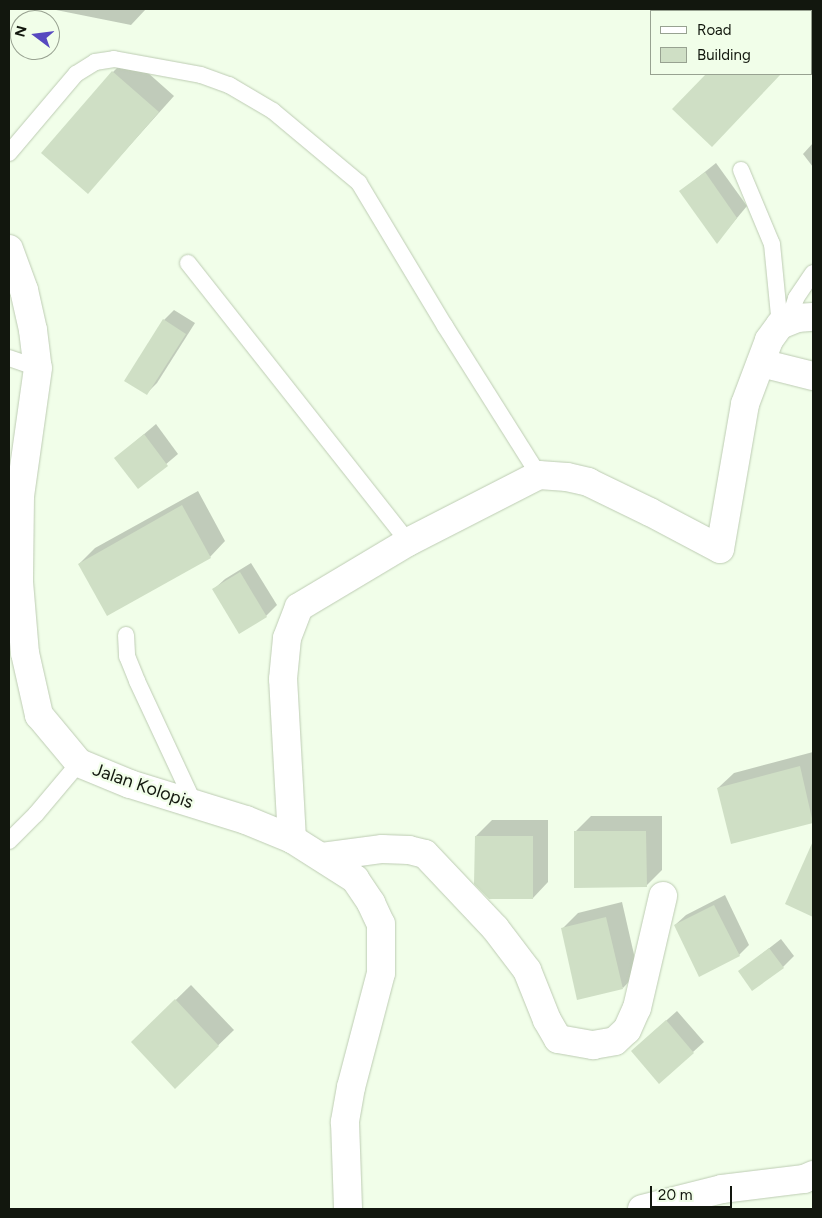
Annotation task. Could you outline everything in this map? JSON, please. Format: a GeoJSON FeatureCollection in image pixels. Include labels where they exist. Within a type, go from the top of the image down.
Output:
{"type":"FeatureCollection","features":[{"type":"Feature","properties":{"kind":"street","name":"Jalan Kolopis"},"geometry":{"type":"LineString","coordinates":[[9,248],[24,290],[33,330],[38,368],[20,496],[19,582],[25,653],[39,715],[79,764],[130,784],[194,803],[292,839],[355,879],[371,903],[381,924],[381,973],[351,1087],[345,1122],[348,1209]]}},
{"type":"Feature","properties":{"kind":"street"},"geometry":{"type":"LineString","coordinates":[[292,839],[283,679],[287,638],[299,607],[408,542],[539,476],[567,477],[588,482],[720,549],[745,404],[769,340],[794,322]]}},
{"type":"Feature","properties":{"kind":"street"},"geometry":{"type":"LineString","coordinates":[[761,364],[813,376]]}},
{"type":"Feature","properties":{"kind":"street"},"geometry":{"type":"LineString","coordinates":[[322,857],[382,849],[409,850],[425,854],[495,928],[527,970],[547,1020],[558,1039],[593,1045],[615,1041],[627,1030],[637,1008],[664,896]]}},
{"type":"Feature","properties":{"kind":"street"},"geometry":{"type":"LineString","coordinates":[[642,1209],[722,1189],[804,1179],[813,1176]]}},
{"type":"Feature","properties":{"kind":"lane"},"geometry":{"type":"LineString","coordinates":[[9,153],[76,74],[95,62],[105,60],[114,59],[201,75],[228,85],[273,112],[359,184],[539,476]]}},
{"type":"Feature","properties":{"kind":"lane"},"geometry":{"type":"LineString","coordinates":[[740,170],[772,244],[794,322]]}},
{"type":"Feature","properties":{"kind":"lane"},"geometry":{"type":"LineString","coordinates":[[188,263],[408,542]]}},
{"type":"Feature","properties":{"kind":"lane"},"geometry":{"type":"LineString","coordinates":[[794,322],[796,298],[813,273]]}},
{"type":"Feature","properties":{"kind":"lane"},"geometry":{"type":"LineString","coordinates":[[9,358],[38,368]]}},
{"type":"Feature","properties":{"kind":"lane"},"geometry":{"type":"LineString","coordinates":[[126,635],[127,656],[137,681],[194,803]]}},
{"type":"Feature","properties":{"kind":"lane"},"geometry":{"type":"LineString","coordinates":[[9,841],[36,814],[79,764]]}},
{"type":"Feature","properties":{"kind":"building"},"geometry":{"type":"Polygon","coordinates":[[[112,71],[159,112],[88,194],[41,153],[112,71]]]}},
{"type":"Feature","properties":{"kind":"building"},"geometry":{"type":"Polygon","coordinates":[[[705,75],[780,75],[712,147],[672,109],[705,75]]]}},
{"type":"Feature","properties":{"kind":"building"},"geometry":{"type":"Polygon","coordinates":[[[705,172],[737,218],[717,244],[679,191],[705,172]]]}},
{"type":"Feature","properties":{"kind":"building"},"geometry":{"type":"Polygon","coordinates":[[[163,319],[186,334],[147,395],[124,381],[163,319]]]}},
{"type":"Feature","properties":{"kind":"building"},"geometry":{"type":"Polygon","coordinates":[[[144,434],[168,466],[138,489],[114,458],[144,434]]]}},
{"type":"Feature","properties":{"kind":"building"},"geometry":{"type":"Polygon","coordinates":[[[182,505],[211,558],[107,616],[78,564],[182,505]]]}},
{"type":"Feature","properties":{"kind":"building"},"geometry":{"type":"Polygon","coordinates":[[[240,572],[267,617],[239,634],[212,589],[240,572]]]}},
{"type":"Feature","properties":{"kind":"building"},"geometry":{"type":"Polygon","coordinates":[[[800,766],[813,823],[731,844],[717,788],[800,766]]]}},
{"type":"Feature","properties":{"kind":"building"},"geometry":{"type":"Polygon","coordinates":[[[574,831],[646,831],[647,887],[574,888],[574,831]]]}},
{"type":"Feature","properties":{"kind":"building"},"geometry":{"type":"Polygon","coordinates":[[[475,836],[533,836],[533,899],[489,899],[474,884],[475,836]]]}},
{"type":"Feature","properties":{"kind":"building"},"geometry":{"type":"Polygon","coordinates":[[[813,841],[813,917],[785,904],[813,841]]]}},
{"type":"Feature","properties":{"kind":"building"},"geometry":{"type":"Polygon","coordinates":[[[714,905],[740,956],[699,977],[674,925],[714,905]]]}},
{"type":"Feature","properties":{"kind":"building"},"geometry":{"type":"Polygon","coordinates":[[[606,917],[623,989],[577,1000],[561,928],[606,917]]]}},
{"type":"Feature","properties":{"kind":"building"},"geometry":{"type":"Polygon","coordinates":[[[769,948],[784,968],[752,991],[738,971],[769,948]]]}},
{"type":"Feature","properties":{"kind":"building"},"geometry":{"type":"Polygon","coordinates":[[[175,999],[219,1046],[175,1089],[131,1042],[175,999]]]}},
{"type":"Feature","properties":{"kind":"building"},"geometry":{"type":"Polygon","coordinates":[[[666,1020],[694,1053],[659,1084],[631,1051],[666,1020]]]}}]}
